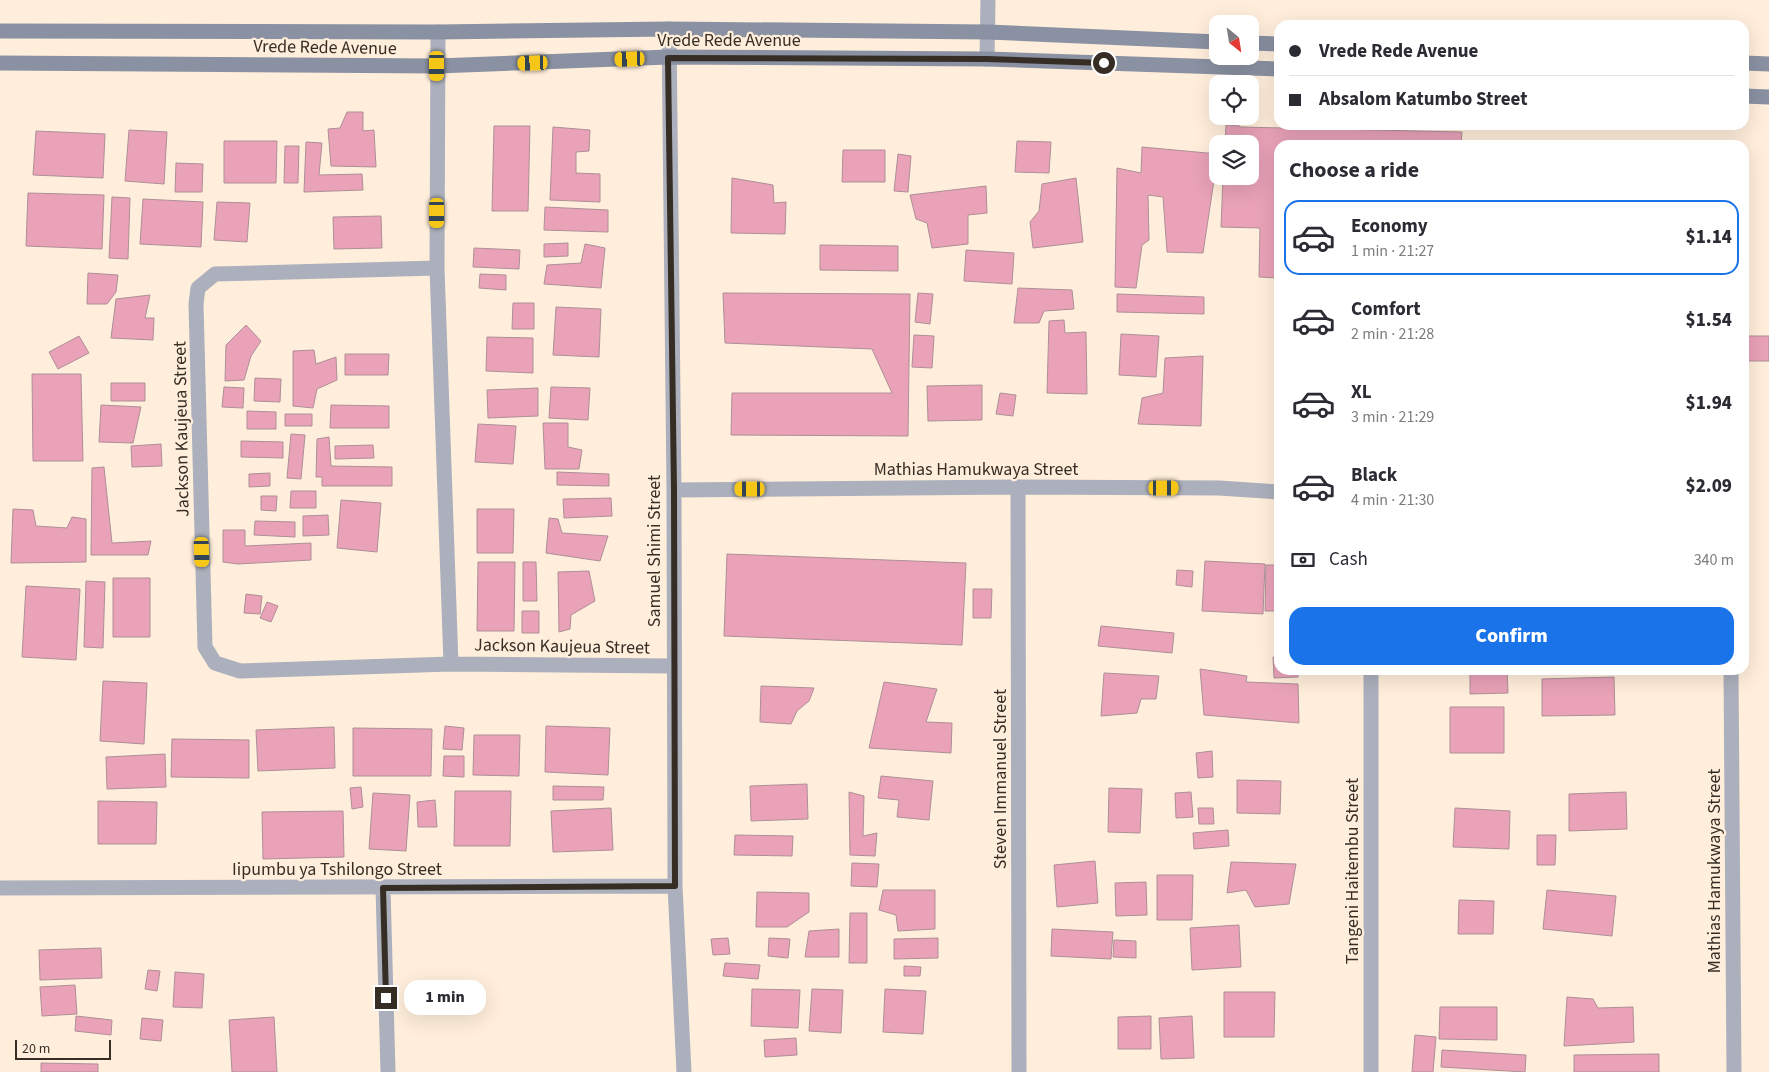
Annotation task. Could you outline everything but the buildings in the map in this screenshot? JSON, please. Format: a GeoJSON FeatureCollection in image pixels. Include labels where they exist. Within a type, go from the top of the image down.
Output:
{"type":"FeatureCollection","features":[{"type":"Feature","properties":{"kind":"street"},"geometry":{"type":"LineString","coordinates":[[987,59],[988,0]]}},
{"type":"Feature","properties":{"kind":"street","name":"Vrede Rede Avenue"},"geometry":{"type":"LineString","coordinates":[[0,32],[438,32],[669,29],[988,32],[1209,42]]}},
{"type":"Feature","properties":{"kind":"street","name":"Samuel Shimi Street"},"geometry":{"type":"LineString","coordinates":[[669,29],[674,490],[672,666],[675,886],[684,1072]]}},
{"type":"Feature","properties":{"kind":"street","name":"Jackson Kaujeua Street"},"geometry":{"type":"LineString","coordinates":[[438,32],[437,268],[450,664]]}},
{"type":"Feature","properties":{"kind":"street"},"geometry":{"type":"LineString","coordinates":[[1259,43],[1274,44]]}},
{"type":"Feature","properties":{"kind":"street","name":"Vrede Rede Avenue"},"geometry":{"type":"LineString","coordinates":[[0,62],[437,66],[668,58],[987,59],[1274,69]]}},
{"type":"Feature","properties":{"kind":"street"},"geometry":{"type":"LineString","coordinates":[[1749,63],[1769,64]]}},
{"type":"Feature","properties":{"kind":"street"},"geometry":{"type":"LineString","coordinates":[[1749,96],[1769,97]]}},
{"type":"Feature","properties":{"kind":"street","name":"Jackson Kaujeua Street"},"geometry":{"type":"LineString","coordinates":[[437,268],[215,274],[198,288],[196,304],[205,646],[214,663],[240,671],[450,664],[672,666]]}},
{"type":"Feature","properties":{"kind":"street","name":"Mathias Hamukwaya Street"},"geometry":{"type":"LineString","coordinates":[[674,490],[1018,487],[1219,488],[1274,492]]}},
{"type":"Feature","properties":{"kind":"street","name":"Steven Immanuel Street"},"geometry":{"type":"LineString","coordinates":[[1018,487],[1019,1072]]}},
{"type":"Feature","properties":{"kind":"street","name":"Tangeni Haitembu Street"},"geometry":{"type":"LineString","coordinates":[[1371,675],[1371,1072]]}},
{"type":"Feature","properties":{"kind":"street","name":"Mathias Hamukwaya Street"},"geometry":{"type":"LineString","coordinates":[[1731,675],[1734,1072]]}},
{"type":"Feature","properties":{"kind":"street","name":"Iipumbu ya Tshilongo Street"},"geometry":{"type":"LineString","coordinates":[[0,888],[675,886]]}},
{"type":"Feature","properties":{"kind":"street"},"geometry":{"type":"LineString","coordinates":[[383,888],[388,1072]]}},
{"type":"Feature","properties":{"kind":"route"},"geometry":{"type":"LineString","coordinates":[[386,998],[383,888],[675,886],[672,666],[674,490],[668,58],[987,59],[1104,63]]}}]}
